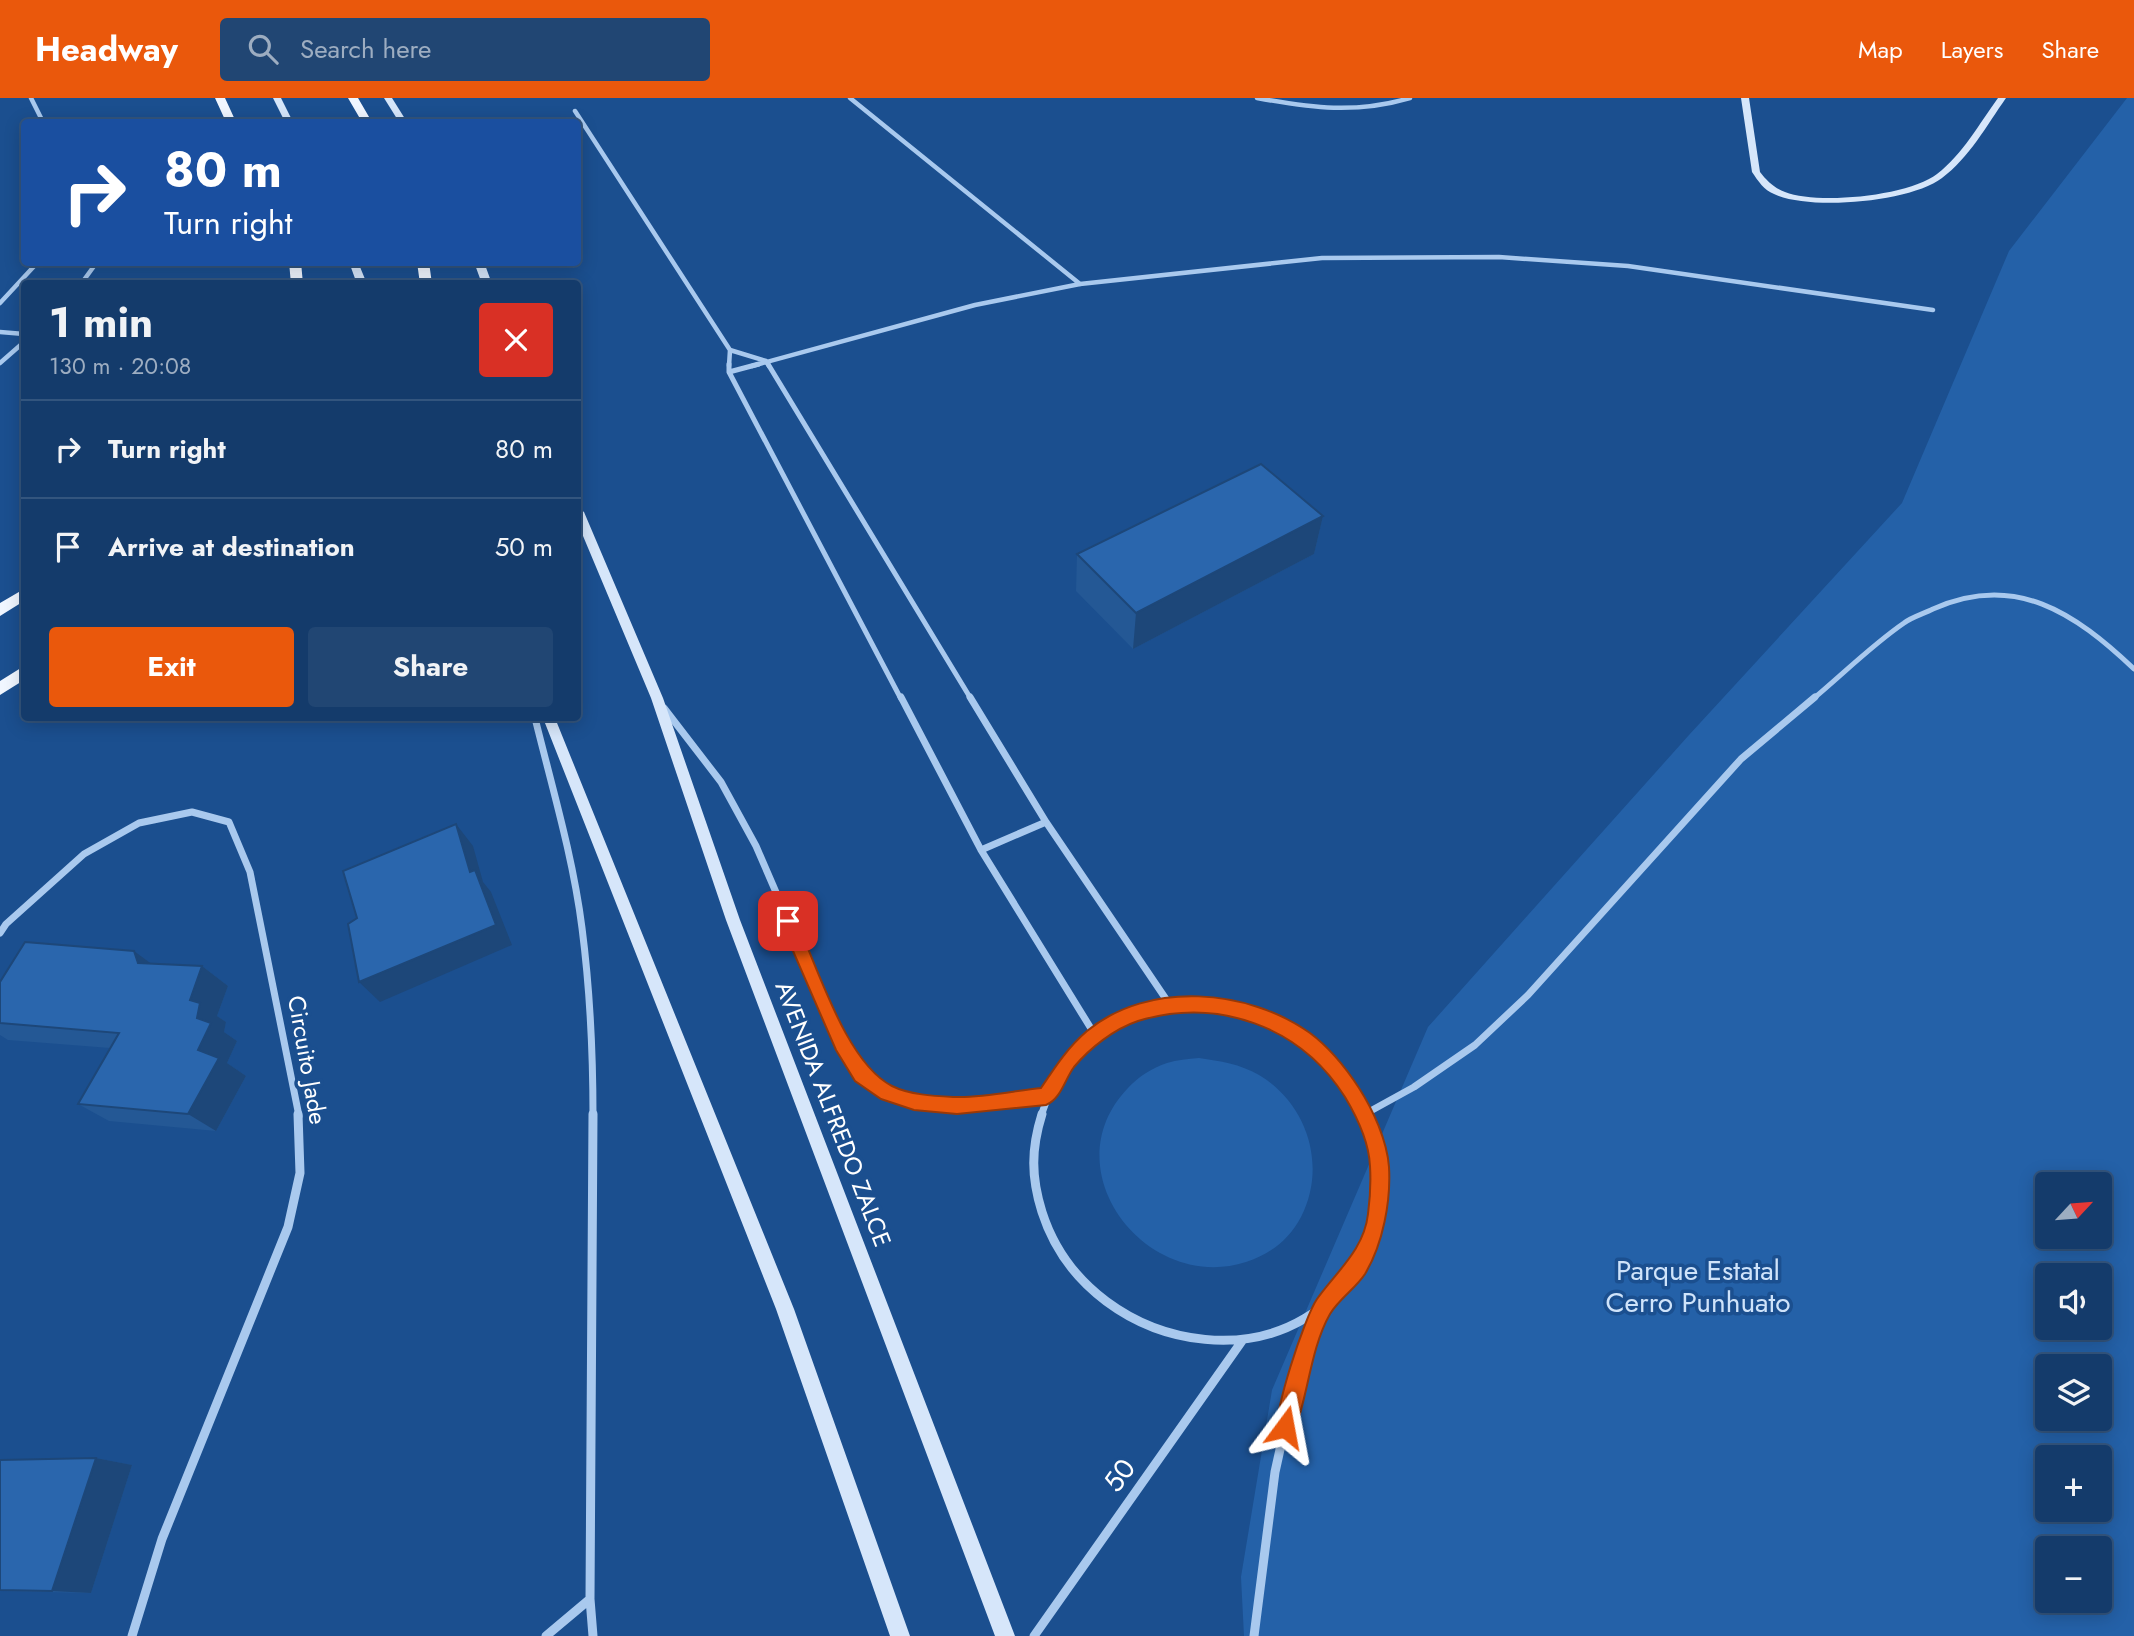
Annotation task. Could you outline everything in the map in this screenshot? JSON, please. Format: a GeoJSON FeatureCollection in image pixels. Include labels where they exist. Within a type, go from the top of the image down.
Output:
{"type":"FeatureCollection","features":[{"type":"Feature","properties":{"kind":"main road"},"geometry":{"type":"LineString","coordinates":[[220,98],[230,119]]}},
{"type":"Feature","properties":{"kind":"main road"},"geometry":{"type":"LineString","coordinates":[[277,98],[288,119]]}},
{"type":"Feature","properties":{"kind":"main road"},"geometry":{"type":"LineString","coordinates":[[353,98],[365,119]]}},
{"type":"Feature","properties":{"kind":"main road"},"geometry":{"type":"LineString","coordinates":[[388,98],[402,119]]}},
{"type":"Feature","properties":{"kind":"main road"},"geometry":{"type":"LineString","coordinates":[[1745,98],[1756,172],[1762,182],[1770,190],[1790,197],[1814,199],[1877,197],[1909,192],[1927,185],[1940,176],[1962,152],[2001,98]]}},
{"type":"Feature","properties":{"kind":"main road","name":"AVENIDA ALFREDO ZALCE"},"geometry":{"type":"LineString","coordinates":[[581,519],[656,698],[733,920],[1001,1627]]}},
{"type":"Feature","properties":{"kind":"main road"},"geometry":{"type":"LineString","coordinates":[[0,596],[21,586]]}},
{"type":"Feature","properties":{"kind":"main road"},"geometry":{"type":"LineString","coordinates":[[0,611],[21,596]]}},
{"type":"Feature","properties":{"kind":"main road"},"geometry":{"type":"LineString","coordinates":[[0,689],[21,674]]}},
{"type":"Feature","properties":{"kind":"main road"},"geometry":{"type":"LineString","coordinates":[[550,721],[785,1309],[900,1636]]}},
{"type":"Feature","properties":{"kind":"street"},"geometry":{"type":"LineString","coordinates":[[31,98],[42,119]]}},
{"type":"Feature","properties":{"kind":"street"},"geometry":{"type":"LineString","coordinates":[[850,98],[1080,284]]}},
{"type":"Feature","properties":{"kind":"street"},"geometry":{"type":"LineString","coordinates":[[1257,98],[1318,109],[1386,105],[1410,98]]}},
{"type":"Feature","properties":{"kind":"street"},"geometry":{"type":"LineString","coordinates":[[575,111],[580,119]]}},
{"type":"Feature","properties":{"kind":"street"},"geometry":{"type":"LineString","coordinates":[[581,120],[730,350],[729,372],[981,850],[1095,1035]]}},
{"type":"Feature","properties":{"kind":"street"},"geometry":{"type":"LineString","coordinates":[[729,372],[975,305],[1080,284],[1322,258],[1499,257],[1628,266],[1933,310]]}},
{"type":"Feature","properties":{"kind":"street"},"geometry":{"type":"LineString","coordinates":[[21,280],[34,266]]}},
{"type":"Feature","properties":{"kind":"street"},"geometry":{"type":"LineString","coordinates":[[0,303],[21,280]]}},
{"type":"Feature","properties":{"kind":"street"},"geometry":{"type":"LineString","coordinates":[[0,332],[21,334]]}},
{"type":"Feature","properties":{"kind":"street"},"geometry":{"type":"LineString","coordinates":[[0,363],[21,345]]}},
{"type":"Feature","properties":{"kind":"street"},"geometry":{"type":"LineString","coordinates":[[730,350],[766,361],[1046,822],[1170,1005]]}},
{"type":"Feature","properties":{"kind":"street"},"geometry":{"type":"LineString","coordinates":[[1365,1114],[1413,1087],[1475,1045],[1528,995],[1741,759],[1905,622],[1949,602],[1990,593],[2024,598],[2058,611],[2101,638],[2134,669]]}},
{"type":"Feature","properties":{"kind":"street"},"geometry":{"type":"LineString","coordinates":[[656,698],[721,782],[755,846],[842,1045],[862,1075],[887,1093],[914,1102],[957,1105],[1046,1096]]}},
{"type":"Feature","properties":{"kind":"street"},"geometry":{"type":"LineString","coordinates":[[536,721],[565,838],[582,927],[593,1075],[590,1598],[593,1636]]}},
{"type":"Feature","properties":{"kind":"street","name":"Circuito Jade"},"geometry":{"type":"LineString","coordinates":[[0,933],[84,854],[139,823],[192,812],[229,822],[250,872],[299,1118],[300,1173],[288,1227],[162,1539],[132,1636]]}},
{"type":"Feature","properties":{"kind":"street"},"geometry":{"type":"LineString","coordinates":[[981,850],[1046,822]]}},
{"type":"Feature","properties":{"kind":"street"},"geometry":{"type":"LineString","coordinates":[[1254,1636],[1275,1472],[1295,1382],[1323,1308],[1358,1267],[1377,1218],[1380,1165],[1365,1114],[1339,1073],[1305,1039],[1262,1016],[1216,1005],[1170,1005],[1130,1016],[1095,1035],[1067,1062],[1046,1096],[1033,1143],[1035,1194],[1053,1244],[1086,1288],[1132,1322],[1186,1340],[1241,1341],[1285,1329],[1323,1308]]}},
{"type":"Feature","properties":{"kind":"street","name":"50"},"geometry":{"type":"LineString","coordinates":[[1034,1636],[1241,1341]]}},
{"type":"Feature","properties":{"kind":"street"},"geometry":{"type":"LineString","coordinates":[[546,1636],[590,1598]]}},
{"type":"Feature","properties":{"kind":"green space","name":"Parque Estatal Cerro Punhuato"},"geometry":{"type":"Polygon","coordinates":[[[2127,98],[2134,98],[2134,1636],[1244,1636],[1241,1577],[1272,1390],[1428,1027],[1689,735],[1902,503],[2009,251],[2127,98]]]}},
{"type":"Feature","properties":{"kind":"green space"},"geometry":{"type":"Polygon","coordinates":[[[1199,1058],[1245,1068],[1276,1087],[1301,1119],[1308,1138],[1312,1178],[1309,1198],[1301,1217],[1291,1233],[1278,1245],[1246,1262],[1209,1267],[1174,1260],[1144,1242],[1120,1217],[1105,1187],[1099,1154],[1107,1120],[1128,1088],[1161,1065],[1199,1058]]]}},
{"type":"Feature","properties":{"kind":"building"},"geometry":{"type":"Polygon","coordinates":[[[1261,464],[1323,516],[1136,613],[1077,554],[1261,464]]]}},
{"type":"Feature","properties":{"kind":"building"},"geometry":{"type":"Polygon","coordinates":[[[456,824],[470,872],[475,870],[496,925],[359,982],[348,924],[357,918],[343,871],[456,824]]]}},
{"type":"Feature","properties":{"kind":"building"},"geometry":{"type":"Polygon","coordinates":[[[25,942],[134,951],[138,963],[202,966],[190,1000],[200,1003],[197,1018],[211,1023],[198,1050],[219,1058],[188,1114],[78,1104],[119,1033],[0,1023],[0,982],[25,942]]]}},
{"type":"Feature","properties":{"kind":"building"},"geometry":{"type":"Polygon","coordinates":[[[96,1458],[52,1591],[0,1590],[0,1460],[96,1458]]]}},
{"type":"Feature","properties":{"kind":"route"},"geometry":{"type":"LineString","coordinates":[[788,921],[842,1045],[862,1075],[887,1093],[914,1102],[957,1105],[1046,1096],[1067,1062],[1095,1035],[1130,1016],[1170,1005],[1216,1005],[1262,1016],[1305,1039],[1339,1073],[1365,1114],[1380,1165],[1377,1218],[1358,1267],[1323,1308],[1295,1382],[1285,1427]]}}]}
